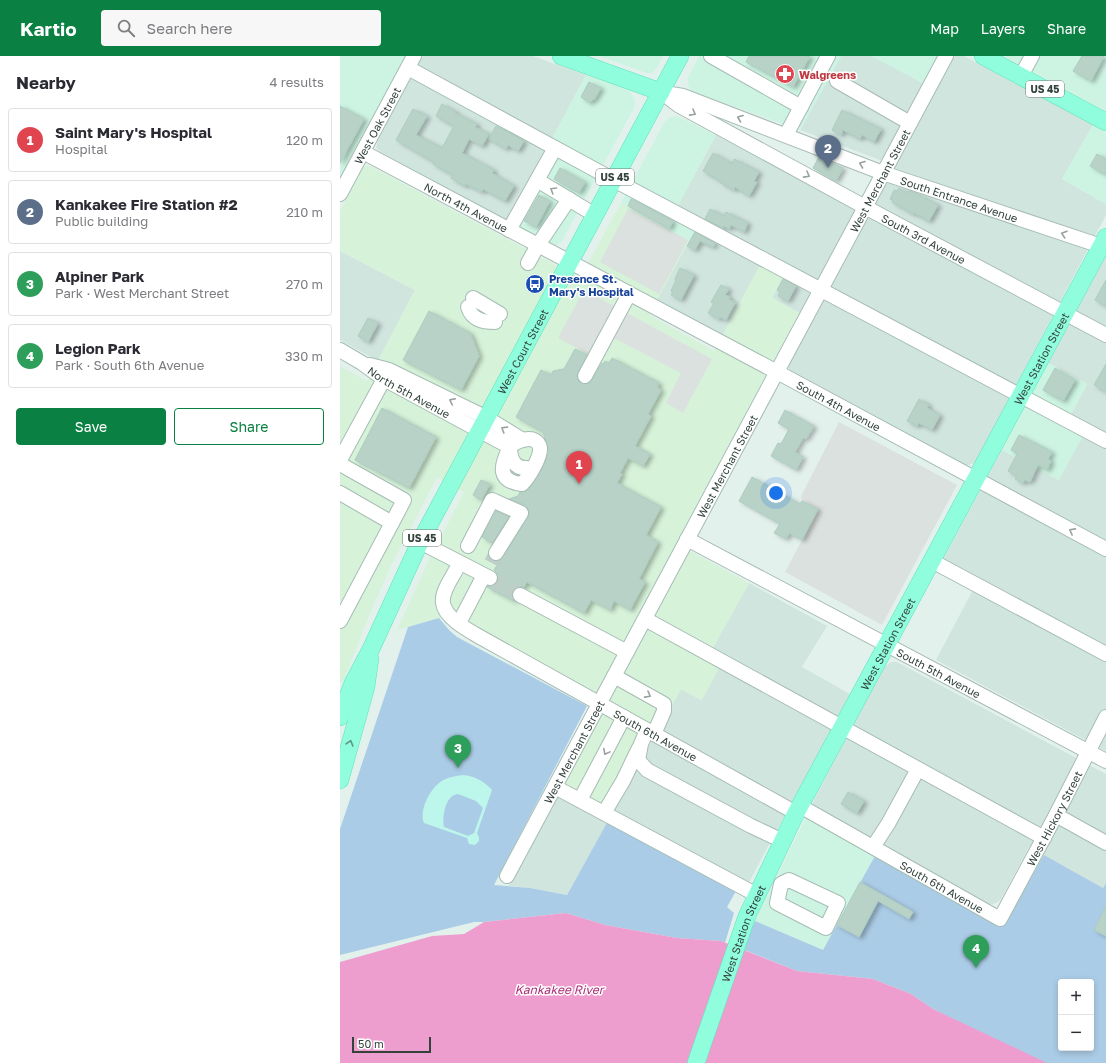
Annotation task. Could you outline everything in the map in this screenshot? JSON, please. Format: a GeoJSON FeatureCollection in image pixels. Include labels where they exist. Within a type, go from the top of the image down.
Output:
{"type":"FeatureCollection","features":[{"type":"Feature","properties":{"kind":"main road"},"geometry":{"type":"LineString","coordinates":[[561,56],[661,92]]}},
{"type":"Feature","properties":{"kind":"main road","name":"West Court Street"},"geometry":{"type":"LineString","coordinates":[[340,716],[353,683],[371,649],[420,542],[680,56]]}},
{"type":"Feature","properties":{"kind":"main road","name":"US 45"},"geometry":{"type":"LineString","coordinates":[[983,56],[1106,122]]}},
{"type":"Feature","properties":{"kind":"main road","name":"West Station Street"},"geometry":{"type":"LineString","coordinates":[[696,1063],[747,916],[798,809],[1103,242]]}},
{"type":"Feature","properties":{"kind":"main road","name":"West Court Street"},"geometry":{"type":"LineString","coordinates":[[340,780],[366,687],[371,649]]}},
{"type":"Feature","properties":{"kind":"street"},"geometry":{"type":"LineString","coordinates":[[711,56],[726,60],[800,107]]}},
{"type":"Feature","properties":{"kind":"street"},"geometry":{"type":"LineString","coordinates":[[786,136],[828,56]]}},
{"type":"Feature","properties":{"kind":"street","name":"West Merchant Street"},"geometry":{"type":"LineString","coordinates":[[507,876],[946,56]]}},
{"type":"Feature","properties":{"kind":"street"},"geometry":{"type":"LineString","coordinates":[[1022,76],[1032,56]]}},
{"type":"Feature","properties":{"kind":"street"},"geometry":{"type":"LineString","coordinates":[[411,62],[555,148],[1106,442]]}},
{"type":"Feature","properties":{"kind":"street","name":"West Oak Street"},"geometry":{"type":"LineString","coordinates":[[340,194],[411,62]]}},
{"type":"Feature","properties":{"kind":"street"},"geometry":{"type":"LineString","coordinates":[[838,81],[910,123]]}},
{"type":"Feature","properties":{"kind":"street","name":"South Entrance Avenue"},"geometry":{"type":"LineString","coordinates":[[661,92],[683,96],[883,173],[1103,242]]}},
{"type":"Feature","properties":{"kind":"street","name":"South 3rd Avenue"},"geometry":{"type":"LineString","coordinates":[[661,92],[678,105],[865,207],[1106,335]]}},
{"type":"Feature","properties":{"kind":"street"},"geometry":{"type":"LineString","coordinates":[[509,230],[555,148]]}},
{"type":"Feature","properties":{"kind":"street","name":"North 4th Avenue"},"geometry":{"type":"LineString","coordinates":[[363,152],[570,263]]}},
{"type":"Feature","properties":{"kind":"street"},"geometry":{"type":"LineString","coordinates":[[537,180],[595,215]]}},
{"type":"Feature","properties":{"kind":"street"},"geometry":{"type":"LineString","coordinates":[[528,262],[569,199]]}},
{"type":"Feature","properties":{"kind":"street","name":"South 4th Avenue"},"geometry":{"type":"LineString","coordinates":[[570,263],[777,372],[1106,550]]}},
{"type":"Feature","properties":{"kind":"street"},"geometry":{"type":"LineString","coordinates":[[585,376],[629,294]]}},
{"type":"Feature","properties":{"kind":"street"},"geometry":{"type":"LineString","coordinates":[[471,303],[470,313],[475,318],[486,322],[498,318]]}},
{"type":"Feature","properties":{"kind":"street","name":"North 5th Avenue"},"geometry":{"type":"LineString","coordinates":[[340,351],[362,363],[384,379],[483,424]]}},
{"type":"Feature","properties":{"kind":"street"},"geometry":{"type":"LineString","coordinates":[[362,363],[389,370],[515,443],[510,456],[515,464],[520,468],[527,468]]}},
{"type":"Feature","properties":{"kind":"street"},"geometry":{"type":"LineString","coordinates":[[340,460],[384,379]]}},
{"type":"Feature","properties":{"kind":"street"},"geometry":{"type":"LineString","coordinates":[[340,464],[404,500],[340,621]]}},
{"type":"Feature","properties":{"kind":"street"},"geometry":{"type":"LineString","coordinates":[[340,493],[392,523]]}},
{"type":"Feature","properties":{"kind":"street"},"geometry":{"type":"LineString","coordinates":[[468,546],[492,500],[521,513],[496,554]]}},
{"type":"Feature","properties":{"kind":"street","name":"South 5th Avenue"},"geometry":{"type":"LineString","coordinates":[[688,538],[1106,761]]}},
{"type":"Feature","properties":{"kind":"street"},"geometry":{"type":"LineString","coordinates":[[420,542],[485,580],[456,621],[447,613],[443,603],[445,593],[457,568]]}},
{"type":"Feature","properties":{"kind":"street"},"geometry":{"type":"LineString","coordinates":[[932,561],[1106,654]]}},
{"type":"Feature","properties":{"kind":"street"},"geometry":{"type":"LineString","coordinates":[[520,595],[627,652]]}},
{"type":"Feature","properties":{"kind":"street"},"geometry":{"type":"LineString","coordinates":[[645,619],[1044,838]]}},
{"type":"Feature","properties":{"kind":"street","name":"South 6th Avenue"},"geometry":{"type":"LineString","coordinates":[[456,621],[475,634],[599,704],[873,847],[1000,919]]}},
{"type":"Feature","properties":{"kind":"street"},"geometry":{"type":"LineString","coordinates":[[604,813],[641,744],[651,732],[664,711],[664,704],[614,676]]}},
{"type":"Feature","properties":{"kind":"street"},"geometry":{"type":"LineString","coordinates":[[580,800],[624,717]]}},
{"type":"Feature","properties":{"kind":"street","name":"West Hickory Street"},"geometry":{"type":"LineString","coordinates":[[1000,919],[1106,718]]}},
{"type":"Feature","properties":{"kind":"street"},"geometry":{"type":"LineString","coordinates":[[641,744],[638,760],[647,770],[751,826],[783,841]]}},
{"type":"Feature","properties":{"kind":"street"},"geometry":{"type":"LineString","coordinates":[[873,847],[888,824],[918,770]]}},
{"type":"Feature","properties":{"kind":"street"},"geometry":{"type":"LineString","coordinates":[[555,787],[757,895]]}},
{"type":"Feature","properties":{"kind":"street"},"geometry":{"type":"LineString","coordinates":[[1056,815],[1106,843]]}},
{"type":"Feature","properties":{"kind":"street"},"geometry":{"type":"LineString","coordinates":[[765,876],[781,884]]}},
{"type":"Feature","properties":{"kind":"shaded area"},"geometry":{"type":"Polygon","coordinates":[[[340,56],[406,56],[340,178],[340,56]]]}},
{"type":"Feature","properties":{"kind":"shaded area"},"geometry":{"type":"Polygon","coordinates":[[[423,56],[533,56],[586,75],[508,221],[380,152],[376,148],[378,139],[423,56]]]}},
{"type":"Feature","properties":{"kind":"shaded area"},"geometry":{"type":"Polygon","coordinates":[[[599,56],[663,56],[652,73],[646,73],[599,56]]]}},
{"type":"Feature","properties":{"kind":"shaded area"},"geometry":{"type":"Polygon","coordinates":[[[699,56],[841,56],[800,130],[691,91],[688,85],[688,78],[699,56]]]}},
{"type":"Feature","properties":{"kind":"shaded area"},"geometry":{"type":"Polygon","coordinates":[[[841,56],[872,56],[936,90],[955,56],[964,56],[1093,125],[1062,179],[1106,204],[1106,215],[975,463],[969,465],[965,465],[789,370],[789,364],[812,320],[772,298],[785,274],[762,262],[723,336],[656,301],[700,221],[676,208],[716,135],[868,216],[896,166],[800,130],[841,56]]]}},
{"type":"Feature","properties":{"kind":"shaded area"},"geometry":{"type":"Polygon","coordinates":[[[872,56],[941,56],[925,84],[872,56]]]}},
{"type":"Feature","properties":{"kind":"shaded area"},"geometry":{"type":"Polygon","coordinates":[[[1004,56],[1106,56],[1106,111],[1004,56]]]}},
{"type":"Feature","properties":{"kind":"shaded area"},"geometry":{"type":"Polygon","coordinates":[[[586,75],[628,90],[635,100],[634,108],[562,241],[557,245],[553,245],[508,221],[586,75]]]}},
{"type":"Feature","properties":{"kind":"shaded area"},"geometry":{"type":"Polygon","coordinates":[[[677,116],[716,135],[677,208],[700,220],[689,241],[621,203],[665,121],[671,117],[677,116]]]}},
{"type":"Feature","properties":{"kind":"shaded area"},"geometry":{"type":"Polygon","coordinates":[[[1093,125],[1106,133],[1106,204],[1062,179],[1093,125]]]}},
{"type":"Feature","properties":{"kind":"shaded area"},"geometry":{"type":"Polygon","coordinates":[[[368,166],[580,278],[621,203],[689,241],[649,315],[714,351],[762,261],[785,273],[772,298],[799,313],[676,543],[749,583],[711,651],[724,659],[702,700],[681,689],[611,814],[561,786],[608,701],[450,613],[439,618],[397,630],[426,566],[464,492],[437,477],[390,568],[343,682],[340,681],[340,366],[367,381],[415,290],[340,251],[340,211],[362,170],[364,167],[368,166]]]}},
{"type":"Feature","properties":{"kind":"shaded area"},"geometry":{"type":"Polygon","coordinates":[[[628,209],[688,240],[659,294],[600,262],[628,209]]]}},
{"type":"Feature","properties":{"kind":"shaded area"},"geometry":{"type":"Polygon","coordinates":[[[340,251],[415,290],[378,361],[340,340],[340,251]]]}},
{"type":"Feature","properties":{"kind":"shaded area"},"geometry":{"type":"Polygon","coordinates":[[[1106,256],[1106,751],[936,660],[978,580],[942,562],[1002,450],[1059,480],[1066,424],[1087,384],[1048,363],[1106,256]]]}},
{"type":"Feature","properties":{"kind":"shaded area"},"geometry":{"type":"Polygon","coordinates":[[[584,290],[712,359],[683,413],[666,403],[681,373],[612,337],[599,360],[558,338],[584,290]]]}},
{"type":"Feature","properties":{"kind":"shaded area"},"geometry":{"type":"Polygon","coordinates":[[[1048,363],[1087,384],[1066,424],[1084,434],[1059,480],[1002,450],[1048,363]]]}},
{"type":"Feature","properties":{"kind":"shaded area"},"geometry":{"type":"Polygon","coordinates":[[[839,422],[957,485],[882,625],[785,572],[818,510],[802,501],[801,496],[839,422]]]}},
{"type":"Feature","properties":{"kind":"shaded area"},"geometry":{"type":"Polygon","coordinates":[[[749,583],[827,626],[802,667],[850,694],[747,886],[611,814],[681,689],[701,700],[711,651],[749,583]]]}},
{"type":"Feature","properties":{"kind":"shaded area"},"geometry":{"type":"Polygon","coordinates":[[[439,618],[457,637],[587,706],[494,885],[530,888],[567,895],[609,819],[736,891],[727,907],[734,913],[725,943],[721,941],[677,938],[605,925],[566,913],[474,922],[340,955],[340,829],[408,627],[439,618]]]}},
{"type":"Feature","properties":{"kind":"shaded area"},"geometry":{"type":"Polygon","coordinates":[[[891,662],[897,662],[1106,774],[1106,883],[1103,888],[1029,847],[1001,899],[993,904],[988,904],[816,809],[813,804],[814,800],[884,667],[891,662]]]}},
{"type":"Feature","properties":{"kind":"shaded area"},"geometry":{"type":"Polygon","coordinates":[[[558,792],[609,819],[567,895],[530,888],[509,886],[558,792]]]}},
{"type":"Feature","properties":{"kind":"shaded area"},"geometry":{"type":"Polygon","coordinates":[[[807,815],[876,854],[823,951],[755,921],[807,815]]]}},
{"type":"Feature","properties":{"kind":"shaded area"},"geometry":{"type":"Polygon","coordinates":[[[876,854],[1004,925],[1044,855],[1103,888],[1106,883],[1106,1063],[1043,1063],[933,1009],[911,994],[873,979],[797,971],[742,949],[755,921],[823,950],[876,854]]]}},
{"type":"Feature","properties":{"kind":"sand"},"geometry":{"type":"Polygon","coordinates":[[[463,775],[475,778],[486,784],[492,790],[477,833],[479,841],[475,845],[469,844],[467,838],[424,823],[423,818],[424,807],[435,787],[444,780],[463,775]],[[458,794],[450,798],[445,807],[444,827],[468,836],[474,833],[483,808],[476,801],[458,794]]]}},
{"type":"Feature","properties":{"kind":"water","name":"Kankakee River"},"geometry":{"type":"Polygon","coordinates":[[[566,913],[605,925],[677,938],[721,941],[797,971],[873,979],[911,994],[933,1009],[1047,1063],[340,1063],[340,962],[432,936],[464,934],[484,922],[566,913]]]}},
{"type":"Feature","properties":{"kind":"building","name":"Walgreens"},"geometry":{"type":"Polygon","coordinates":[[[749,56],[810,56],[793,87],[746,62],[749,56]]]}},
{"type":"Feature","properties":{"kind":"building"},"geometry":{"type":"Polygon","coordinates":[[[1082,56],[1104,56],[1091,81],[1073,71],[1082,56]]]}},
{"type":"Feature","properties":{"kind":"building"},"geometry":{"type":"Polygon","coordinates":[[[589,82],[601,88],[594,100],[593,99],[590,103],[581,97],[589,82]]]}},
{"type":"Feature","properties":{"kind":"building"},"geometry":{"type":"Polygon","coordinates":[[[442,104],[456,112],[455,113],[477,124],[475,127],[489,134],[482,146],[469,139],[462,153],[494,170],[492,173],[514,186],[505,201],[483,189],[482,192],[466,184],[465,186],[451,178],[453,175],[433,164],[434,162],[396,140],[413,109],[427,116],[416,135],[442,148],[454,126],[436,116],[442,104]]]}},
{"type":"Feature","properties":{"kind":"building"},"geometry":{"type":"Polygon","coordinates":[[[340,106],[364,119],[340,163],[340,106]]]}},
{"type":"Feature","properties":{"kind":"building"},"geometry":{"type":"Polygon","coordinates":[[[842,110],[881,129],[874,142],[862,135],[860,139],[843,130],[841,135],[832,130],[842,110]]]}},
{"type":"Feature","properties":{"kind":"building"},"geometry":{"type":"Polygon","coordinates":[[[496,126],[524,141],[518,151],[508,145],[506,149],[489,139],[496,126]]]}},
{"type":"Feature","properties":{"kind":"building"},"geometry":{"type":"Polygon","coordinates":[[[713,153],[732,164],[734,159],[759,172],[754,181],[757,182],[749,196],[735,187],[734,190],[721,183],[722,182],[703,171],[713,153]]]}},
{"type":"Feature","properties":{"kind":"building"},"geometry":{"type":"Polygon","coordinates":[[[1097,154],[1106,159],[1106,175],[1090,166],[1097,154]]]}},
{"type":"Feature","properties":{"kind":"building"},"geometry":{"type":"Polygon","coordinates":[[[819,157],[843,168],[836,181],[813,168],[819,157]]]}},
{"type":"Feature","properties":{"kind":"building"},"geometry":{"type":"Polygon","coordinates":[[[560,168],[585,182],[579,193],[554,179],[560,168]]]}},
{"type":"Feature","properties":{"kind":"building"},"geometry":{"type":"Polygon","coordinates":[[[899,188],[907,193],[911,191],[938,205],[929,221],[892,202],[893,200],[890,199],[894,190],[897,191],[899,188]]]}},
{"type":"Feature","properties":{"kind":"building"},"geometry":{"type":"Polygon","coordinates":[[[539,195],[550,201],[536,227],[524,221],[539,195]]]}},
{"type":"Feature","properties":{"kind":"building"},"geometry":{"type":"Polygon","coordinates":[[[631,199],[673,221],[669,229],[628,206],[631,199]]]}},
{"type":"Feature","properties":{"kind":"building"},"geometry":{"type":"Polygon","coordinates":[[[710,209],[724,216],[726,212],[748,223],[744,232],[731,225],[729,229],[724,226],[723,228],[705,219],[710,209]]]}},
{"type":"Feature","properties":{"kind":"building"},"geometry":{"type":"Polygon","coordinates":[[[695,232],[715,243],[713,247],[700,241],[695,250],[687,246],[695,232]]]}},
{"type":"Feature","properties":{"kind":"building"},"geometry":{"type":"Polygon","coordinates":[[[680,268],[694,275],[681,300],[671,295],[673,292],[671,291],[676,280],[675,279],[680,268]]]}},
{"type":"Feature","properties":{"kind":"building"},"geometry":{"type":"Polygon","coordinates":[[[783,279],[796,286],[788,301],[778,296],[780,292],[777,290],[783,279]]]}},
{"type":"Feature","properties":{"kind":"building"},"geometry":{"type":"Polygon","coordinates":[[[1106,280],[1106,306],[1095,300],[1106,280]]]}},
{"type":"Feature","properties":{"kind":"building"},"geometry":{"type":"Polygon","coordinates":[[[721,285],[729,289],[725,295],[730,297],[729,299],[735,303],[726,320],[720,317],[719,319],[708,313],[714,303],[711,302],[721,285]]]}},
{"type":"Feature","properties":{"kind":"building"},"geometry":{"type":"Polygon","coordinates":[[[429,311],[470,333],[479,356],[461,390],[403,360],[429,311]]]}},
{"type":"Feature","properties":{"kind":"building"},"geometry":{"type":"Polygon","coordinates":[[[368,318],[378,323],[368,342],[358,336],[368,318]]]}},
{"type":"Feature","properties":{"kind":"building"},"geometry":{"type":"Polygon","coordinates":[[[575,349],[587,355],[577,376],[581,384],[590,383],[602,363],[603,364],[605,361],[609,363],[612,358],[659,383],[657,387],[661,390],[648,414],[651,416],[635,446],[650,454],[643,466],[628,458],[620,473],[622,474],[617,483],[661,507],[646,535],[658,542],[639,579],[645,582],[630,610],[614,601],[610,610],[591,600],[584,613],[527,582],[524,587],[516,588],[512,591],[513,599],[516,602],[487,587],[494,585],[497,582],[497,573],[494,570],[528,518],[529,513],[525,505],[509,499],[518,496],[520,492],[525,492],[531,486],[544,465],[549,451],[543,432],[516,417],[541,370],[551,375],[553,371],[564,369],[575,349]]]}},
{"type":"Feature","properties":{"kind":"building"},"geometry":{"type":"Polygon","coordinates":[[[1106,364],[1106,392],[1094,385],[1106,364]]]}},
{"type":"Feature","properties":{"kind":"building"},"geometry":{"type":"Polygon","coordinates":[[[1055,368],[1075,380],[1063,401],[1043,390],[1055,368]]]}},
{"type":"Feature","properties":{"kind":"building"},"geometry":{"type":"Polygon","coordinates":[[[919,399],[929,405],[927,408],[940,415],[932,430],[919,423],[917,426],[907,421],[919,399]]]}},
{"type":"Feature","properties":{"kind":"building"},"geometry":{"type":"Polygon","coordinates":[[[382,408],[436,437],[409,488],[355,460],[382,408]]]}},
{"type":"Feature","properties":{"kind":"building"},"geometry":{"type":"Polygon","coordinates":[[[785,410],[814,426],[806,439],[803,438],[795,452],[803,457],[796,470],[771,456],[778,443],[781,444],[789,429],[778,423],[785,410]]]}},
{"type":"Feature","properties":{"kind":"building"},"geometry":{"type":"Polygon","coordinates":[[[1019,435],[1052,452],[1048,459],[1051,461],[1047,470],[1038,465],[1030,482],[1025,480],[1023,483],[1015,479],[1017,476],[1008,471],[1017,454],[1011,450],[1019,435]]]}},
{"type":"Feature","properties":{"kind":"building"},"geometry":{"type":"Polygon","coordinates":[[[752,477],[800,504],[802,501],[818,509],[802,540],[789,533],[786,539],[774,533],[780,524],[739,501],[752,477]]]}},
{"type":"Feature","properties":{"kind":"building"},"geometry":{"type":"Polygon","coordinates":[[[481,480],[490,484],[481,500],[473,495],[481,480]]]}},
{"type":"Feature","properties":{"kind":"building"},"geometry":{"type":"Polygon","coordinates":[[[496,511],[509,517],[492,543],[482,537],[496,511]]]}},
{"type":"Feature","properties":{"kind":"building"},"geometry":{"type":"Polygon","coordinates":[[[848,792],[864,801],[857,813],[841,804],[848,792]]]}},
{"type":"Feature","properties":{"kind":"building"},"geometry":{"type":"Polygon","coordinates":[[[860,882],[913,912],[909,919],[878,901],[859,937],[837,925],[860,882]]]}},
{"type":"Feature","properties":{"kind":"building"},"geometry":{"type":"Polygon","coordinates":[[[1106,906],[1106,936],[1094,930],[1106,906]]]}},
{"type":"Feature","properties":{"kind":"tunnel"},"geometry":{"type":"LineString","coordinates":[[481,581],[496,553]]}},
{"type":"Feature","properties":{"kind":"tunnel"},"geometry":{"type":"LineString","coordinates":[[490,578],[520,595]]}},
{"type":"Feature","properties":{"kind":"place","name":"Walgreens"},"geometry":{"type":"Point","coordinates":[785,74]}},
{"type":"Feature","properties":{"kind":"place","name":"Kankakee Fire Station #2"},"geometry":{"type":"Point","coordinates":[828,168]}},
{"type":"Feature","properties":{"kind":"place","name":"Presence St. Mary's Hospital"},"geometry":{"type":"Point","coordinates":[535,284]}},
{"type":"Feature","properties":{"kind":"place","name":"Saint Mary's Hospital"},"geometry":{"type":"Point","coordinates":[579,484]}},
{"type":"Feature","properties":{"kind":"place","name":"Alpiner Park"},"geometry":{"type":"Point","coordinates":[458,768]}},
{"type":"Feature","properties":{"kind":"place","name":"Legion Park"},"geometry":{"type":"Point","coordinates":[976,968]}}]}
